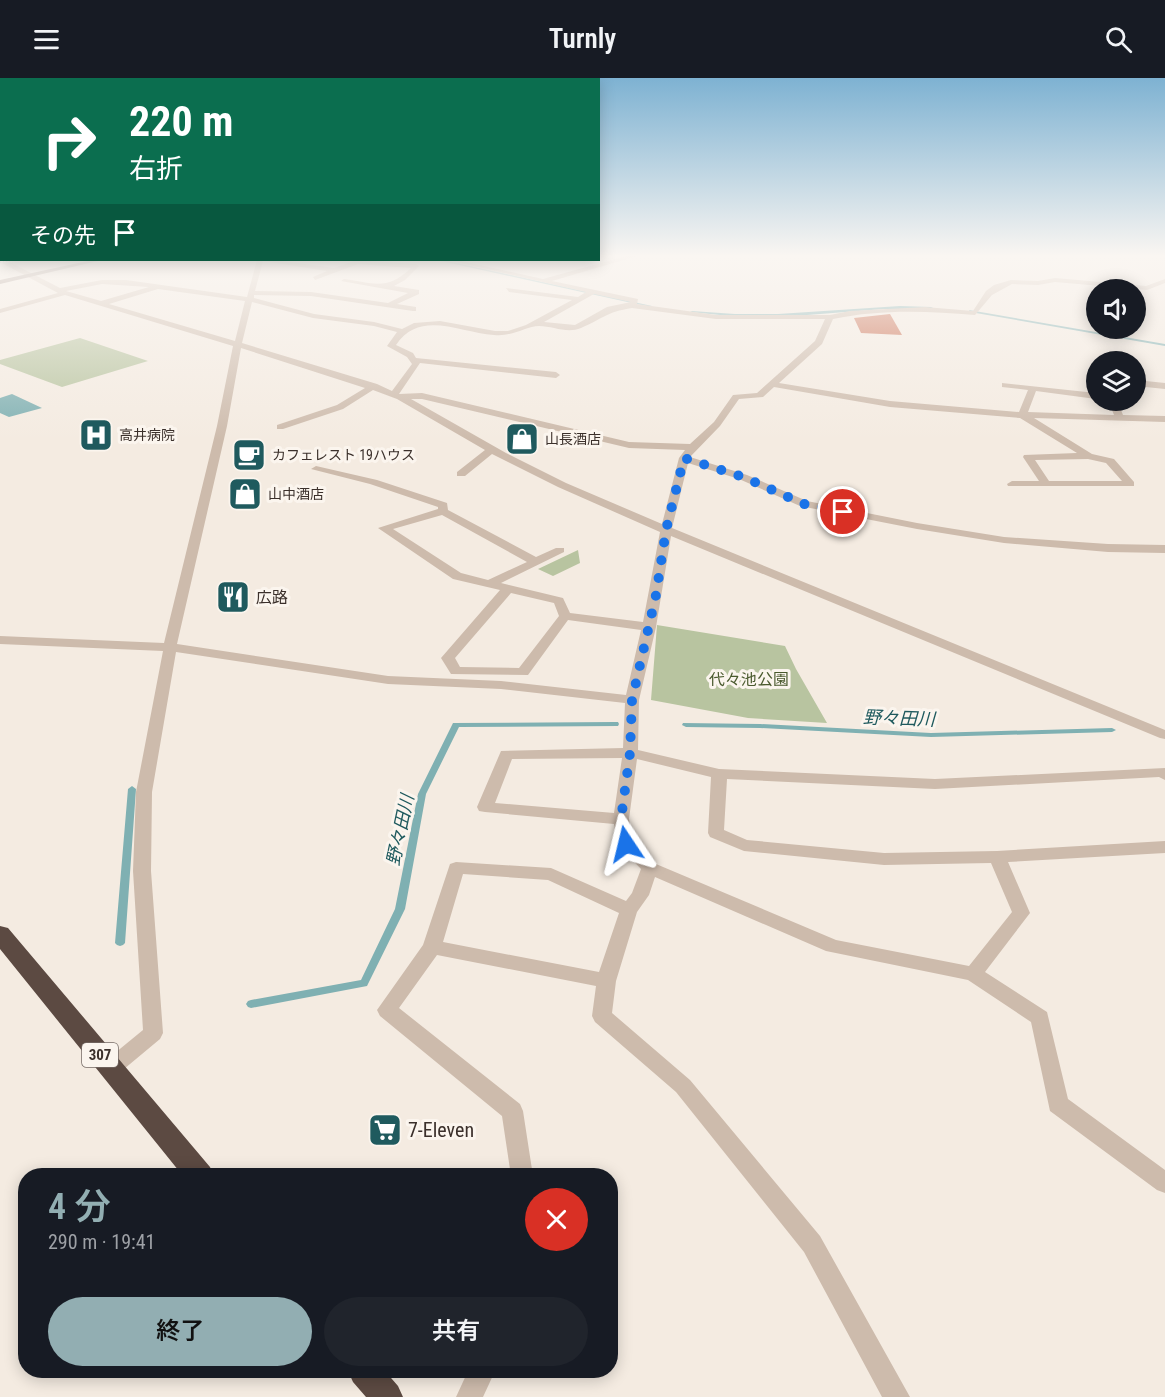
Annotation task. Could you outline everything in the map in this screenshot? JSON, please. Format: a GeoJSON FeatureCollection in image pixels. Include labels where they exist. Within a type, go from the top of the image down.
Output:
{"type":"FeatureCollection","features":[{"type":"Feature","properties":{"kind":"highway","name":"307"},"geometry":{"type":"LineString","coordinates":[[0,934],[193,1168]]}},
{"type":"Feature","properties":{"kind":"highway"},"geometry":{"type":"LineString","coordinates":[[370,1378],[387,1397]]}},
{"type":"Feature","properties":{"kind":"street"},"geometry":{"type":"LineString","coordinates":[[148,318],[374,386],[397,396],[562,485],[1165,735]]}},
{"type":"Feature","properties":{"kind":"street"},"geometry":{"type":"LineString","coordinates":[[111,1068],[153,1033],[142,872],[144,792],[170,647],[222,426],[244,318]]}},
{"type":"Feature","properties":{"kind":"street"},"geometry":{"type":"LineString","coordinates":[[325,318],[374,324],[403,331],[430,323],[506,333],[544,318]]}},
{"type":"Feature","properties":{"kind":"street"},"geometry":{"type":"LineString","coordinates":[[534,323],[567,328],[577,327],[594,318]]}},
{"type":"Feature","properties":{"kind":"street"},"geometry":{"type":"LineString","coordinates":[[830,318],[819,342],[760,395],[736,397],[717,424],[692,447],[684,458],[666,530],[649,627],[632,700],[630,753],[621,819],[626,844],[650,868],[833,946],[973,974],[1040,1018],[1058,1104],[1165,1183]]}},
{"type":"Feature","properties":{"kind":"street"},"geometry":{"type":"LineString","coordinates":[[397,396],[416,364],[410,355],[391,346],[403,331]]}},
{"type":"Feature","properties":{"kind":"street"},"geometry":{"type":"LineString","coordinates":[[414,360],[556,375]]}},
{"type":"Feature","properties":{"kind":"street"},"geometry":{"type":"LineString","coordinates":[[771,384],[890,404],[1022,415],[1119,416],[1165,420]]}},
{"type":"Feature","properties":{"kind":"street"},"geometry":{"type":"LineString","coordinates":[[1146,384],[1165,386]]}},
{"type":"Feature","properties":{"kind":"street"},"geometry":{"type":"LineString","coordinates":[[1005,385],[1086,395]]}},
{"type":"Feature","properties":{"kind":"street"},"geometry":{"type":"LineString","coordinates":[[280,427],[340,407],[374,386]]}},
{"type":"Feature","properties":{"kind":"street"},"geometry":{"type":"LineString","coordinates":[[1022,415],[1033,389]]}},
{"type":"Feature","properties":{"kind":"street"},"geometry":{"type":"LineString","coordinates":[[397,396],[422,396],[629,445],[692,447]]}},
{"type":"Feature","properties":{"kind":"street"},"geometry":{"type":"LineString","coordinates":[[1117,411],[1119,416]]}},
{"type":"Feature","properties":{"kind":"street"},"geometry":{"type":"LineString","coordinates":[[1022,415],[1089,456]]}},
{"type":"Feature","properties":{"kind":"street"},"geometry":{"type":"LineString","coordinates":[[461,474],[492,449]]}},
{"type":"Feature","properties":{"kind":"street"},"geometry":{"type":"LineString","coordinates":[[1012,484],[1046,484],[1130,484],[1110,461],[1089,456],[1028,457],[1046,484]]}},
{"type":"Feature","properties":{"kind":"street"},"geometry":{"type":"LineString","coordinates":[[684,458],[743,477],[804,504],[917,526],[1004,540],[1108,548],[1165,549]]}},
{"type":"Feature","properties":{"kind":"street"},"geometry":{"type":"LineString","coordinates":[[316,469],[373,482],[433,501],[443,505],[443,511]]}},
{"type":"Feature","properties":{"kind":"street"},"geometry":{"type":"LineString","coordinates":[[536,562],[443,511],[384,528],[458,576],[559,601],[565,616]]}},
{"type":"Feature","properties":{"kind":"street"},"geometry":{"type":"LineString","coordinates":[[491,583],[561,550]]}},
{"type":"Feature","properties":{"kind":"street"},"geometry":{"type":"LineString","coordinates":[[509,588],[448,658],[456,670],[523,672],[565,616]]}},
{"type":"Feature","properties":{"kind":"street"},"geometry":{"type":"LineString","coordinates":[[565,616],[649,627]]}},
{"type":"Feature","properties":{"kind":"street"},"geometry":{"type":"LineString","coordinates":[[0,640],[170,647],[388,680],[501,685],[632,700]]}},
{"type":"Feature","properties":{"kind":"street"},"geometry":{"type":"LineString","coordinates":[[621,819],[485,807],[506,754],[630,753],[719,774],[935,784],[1164,773]]}},
{"type":"Feature","properties":{"kind":"street"},"geometry":{"type":"LineString","coordinates":[[719,774],[716,833],[744,845],[884,859],[997,857],[1165,847]]}},
{"type":"Feature","properties":{"kind":"street"},"geometry":{"type":"LineString","coordinates":[[973,974],[1021,913],[997,857]]}},
{"type":"Feature","properties":{"kind":"street"},"geometry":{"type":"LineString","coordinates":[[521,1168],[512,1111],[387,1011],[432,947],[456,868],[551,874],[629,910]]}},
{"type":"Feature","properties":{"kind":"street"},"geometry":{"type":"LineString","coordinates":[[650,868],[640,895],[629,910],[606,981],[602,1016],[683,1086],[812,1244],[897,1397]]}},
{"type":"Feature","properties":{"kind":"street"},"geometry":{"type":"LineString","coordinates":[[432,947],[606,981]]}},
{"type":"Feature","properties":{"kind":"street"},"geometry":{"type":"LineString","coordinates":[[469,1397],[478,1378]]}},
{"type":"Feature","properties":{"kind":"green space"},"geometry":{"type":"Polygon","coordinates":[[[80,338],[148,361],[62,387],[0,364],[0,360],[80,338]]]}},
{"type":"Feature","properties":{"kind":"green space"},"geometry":{"type":"Polygon","coordinates":[[[578,550],[580,563],[553,576],[538,569],[578,550]]]}},
{"type":"Feature","properties":{"kind":"green space","name":"代々池公園"},"geometry":{"type":"Polygon","coordinates":[[[657,625],[785,646],[827,723],[748,718],[651,700],[657,625]]]}},
{"type":"Feature","properties":{"kind":"water"},"geometry":{"type":"Polygon","coordinates":[[[12,394],[42,408],[9,417],[0,413],[0,398],[12,394]]]}},
{"type":"Feature","properties":{"kind":"building"},"geometry":{"type":"Polygon","coordinates":[[[854,318],[892,318],[902,335],[861,333],[854,318]]]}},
{"type":"Feature","properties":{"kind":"waterway"},"geometry":{"type":"LineString","coordinates":[[1008,318],[1165,345]]}},
{"type":"Feature","properties":{"kind":"waterway","name":"野々田川"},"geometry":{"type":"LineString","coordinates":[[251,1004],[364,983],[400,909],[422,794],[456,725],[615,724]]}},
{"type":"Feature","properties":{"kind":"waterway","name":"野々田川"},"geometry":{"type":"LineString","coordinates":[[686,725],[760,726],[931,735],[1112,730]]}},
{"type":"Feature","properties":{"kind":"waterway","name":"野々田川"},"geometry":{"type":"LineString","coordinates":[[120,943],[132,789]]}},
{"type":"Feature","properties":{"kind":"place","name":"高井病院"},"geometry":{"type":"Point","coordinates":[96,435]}},
{"type":"Feature","properties":{"kind":"place","name":"山長酒店"},"geometry":{"type":"Point","coordinates":[522,439]}},
{"type":"Feature","properties":{"kind":"place","name":"カフェレスト 19ハウス"},"geometry":{"type":"Point","coordinates":[249,455]}},
{"type":"Feature","properties":{"kind":"place","name":"山中酒店"},"geometry":{"type":"Point","coordinates":[245,494]}},
{"type":"Feature","properties":{"kind":"place","name":"広路"},"geometry":{"type":"Point","coordinates":[233,597]}},
{"type":"Feature","properties":{"kind":"place","name":"7-Eleven"},"geometry":{"type":"Point","coordinates":[385,1130]}},
{"type":"Feature","properties":{"kind":"route"},"geometry":{"type":"LineString","coordinates":[[626,844],[621,819],[630,753],[632,700],[656,595],[666,530],[684,458],[743,477],[804,504],[843,512]]}}]}
